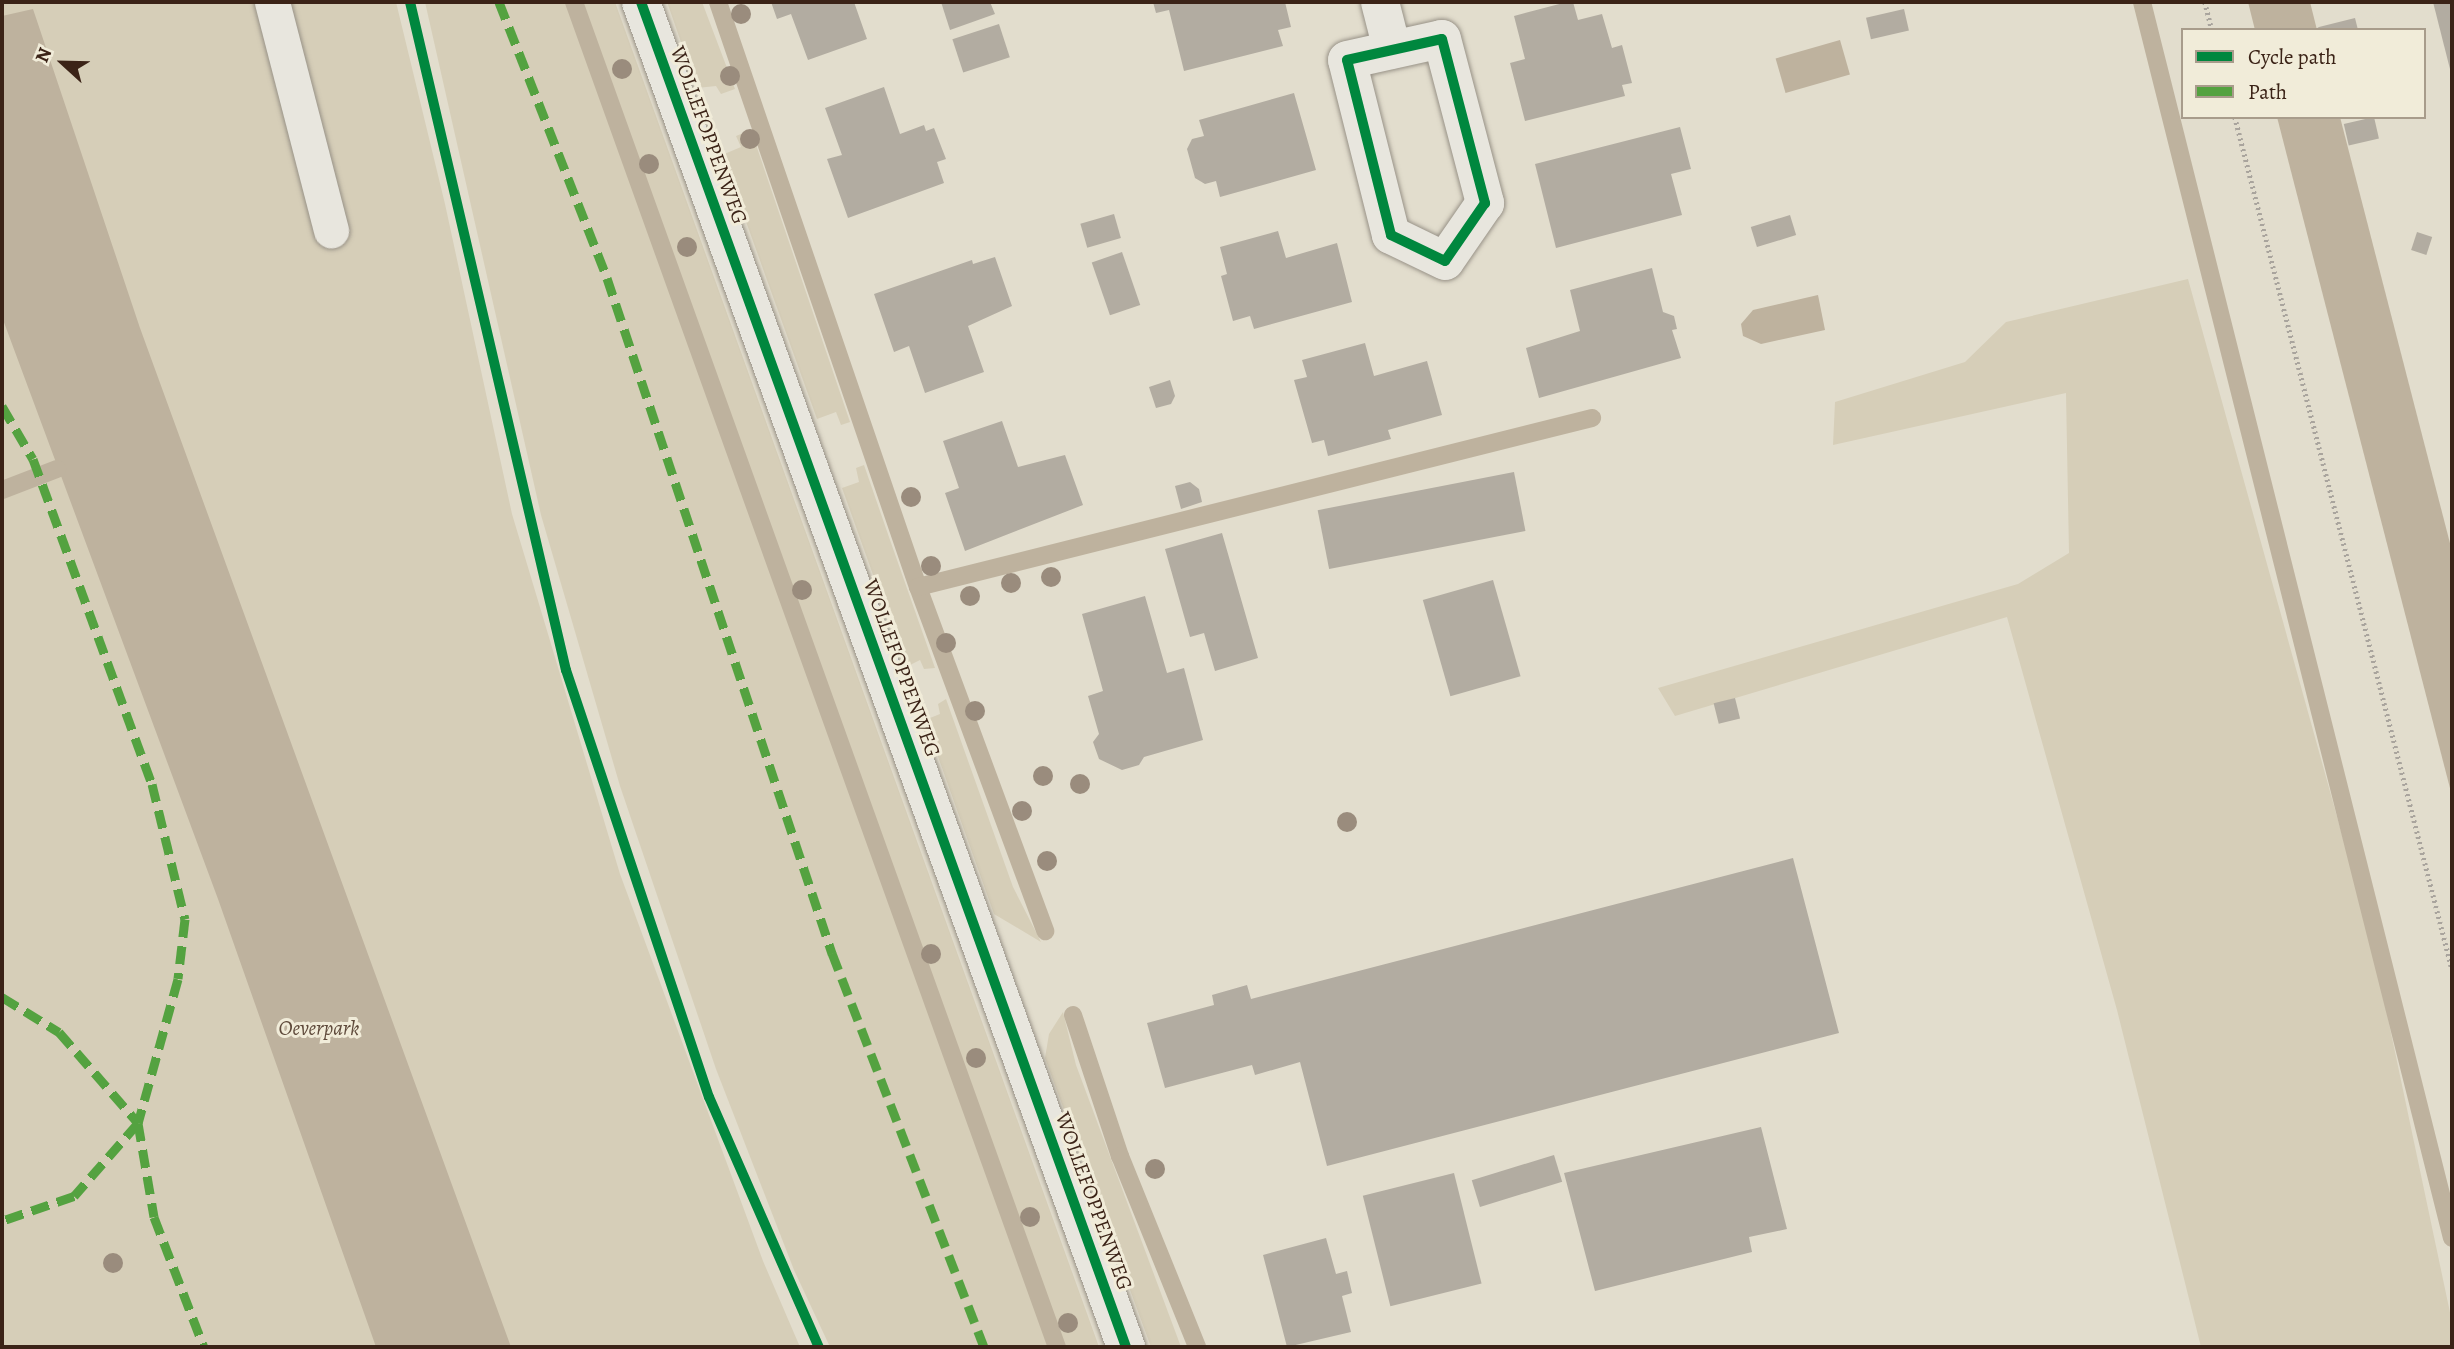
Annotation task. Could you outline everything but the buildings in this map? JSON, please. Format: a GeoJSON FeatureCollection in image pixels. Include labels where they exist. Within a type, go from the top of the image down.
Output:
{"type":"FeatureCollection","features":[{"type":"Feature","properties":{"kind":"street","name":"WOLLEFOPPENWEG"},"geometry":{"type":"LineString","coordinates":[[641,2],[1126,1347]]}},
{"type":"Feature","properties":{"kind":"street"},"geometry":{"type":"LineString","coordinates":[[1380,2],[1392,49]]}},
{"type":"Feature","properties":{"kind":"street"},"geometry":{"type":"LineString","coordinates":[[1442,39],[1485,203],[1444,261],[1391,235],[1350,74],[1347,60],[1392,49],[1442,39]]}},
{"type":"Feature","properties":{"kind":"lane"},"geometry":{"type":"LineString","coordinates":[[272,2],[331,230]]}},
{"type":"Feature","properties":{"kind":"path"},"geometry":{"type":"LineString","coordinates":[[2205,2],[2212,28]]}},
{"type":"Feature","properties":{"kind":"path"},"geometry":{"type":"LineString","coordinates":[[2236,119],[2452,969]]}},
{"type":"Feature","properties":{"kind":"green space","name":"Oeverpark"},"geometry":{"type":"Polygon","coordinates":[[[2,2],[396,2],[445,204],[512,514],[620,874],[763,1261],[800,1347],[2,1347],[2,2]]]}},
{"type":"Feature","properties":{"kind":"green space"},"geometry":{"type":"Polygon","coordinates":[[[425,2],[615,2],[1099,1347],[830,1347],[794,1270],[716,1069],[620,786],[541,515],[425,2]]]}},
{"type":"Feature","properties":{"kind":"green space"},"geometry":{"type":"Polygon","coordinates":[[[667,2],[702,2],[735,89],[721,94],[716,86],[697,88],[667,2]]]}},
{"type":"Feature","properties":{"kind":"green space"},"geometry":{"type":"Polygon","coordinates":[[[751,130],[850,422],[841,425],[836,412],[817,419],[722,155],[741,147],[736,136],[751,130]]]}},
{"type":"Feature","properties":{"kind":"green space"},"geometry":{"type":"Polygon","coordinates":[[[2188,279],[2372,943],[2452,1322],[2452,1347],[2201,1347],[2117,1010],[2007,617],[1675,716],[1658,688],[2018,584],[2069,553],[2066,393],[1833,445],[1835,402],[1965,362],[2006,322],[2188,279]]]}},
{"type":"Feature","properties":{"kind":"green space"},"geometry":{"type":"Polygon","coordinates":[[[864,465],[935,668],[924,669],[920,660],[906,667],[842,488],[859,482],[856,468],[864,465]]]}},
{"type":"Feature","properties":{"kind":"green space"},"geometry":{"type":"Polygon","coordinates":[[[946,699],[1013,887],[1041,942],[994,914],[925,720],[940,714],[938,704],[946,699]]]}},
{"type":"Feature","properties":{"kind":"green space"},"geometry":{"type":"Polygon","coordinates":[[[1063,1012],[1076,1065],[1181,1347],[1151,1347],[1045,1058],[1049,1034],[1063,1012]]]}},
{"type":"Feature","properties":{"kind":"shaded area"},"geometry":{"type":"Polygon","coordinates":[[[2248,2],[2310,2],[2316,28],[2254,28],[2248,2]]]}},
{"type":"Feature","properties":{"kind":"shaded area"},"geometry":{"type":"Polygon","coordinates":[[[33,9],[140,328],[511,1347],[376,1347],[218,899],[2,317],[2,16],[33,9]]]}},
{"type":"Feature","properties":{"kind":"shaded area"},"geometry":{"type":"Polygon","coordinates":[[[1840,40],[1850,75],[1786,93],[1776,58],[1840,40]]]}},
{"type":"Feature","properties":{"kind":"shaded area"},"geometry":{"type":"Polygon","coordinates":[[[2278,119],[2341,119],[2452,551],[2452,796],[2278,119]]]}},
{"type":"Feature","properties":{"kind":"shaded area"},"geometry":{"type":"Polygon","coordinates":[[[1818,295],[1825,330],[1761,344],[1743,336],[1741,324],[1753,310],[1818,295]]]}},
{"type":"Feature","properties":{"kind":"waterway"},"geometry":{"type":"LineString","coordinates":[[574,2],[1057,1347]]}},
{"type":"Feature","properties":{"kind":"waterway"},"geometry":{"type":"LineString","coordinates":[[718,2],[918,587],[1045,931]]}},
{"type":"Feature","properties":{"kind":"waterway"},"geometry":{"type":"LineString","coordinates":[[2142,2],[2452,1238]]}},
{"type":"Feature","properties":{"kind":"waterway"},"geometry":{"type":"LineString","coordinates":[[918,587],[1592,418]]}},
{"type":"Feature","properties":{"kind":"waterway"},"geometry":{"type":"LineString","coordinates":[[2,490],[57,469]]}},
{"type":"Feature","properties":{"kind":"waterway"},"geometry":{"type":"LineString","coordinates":[[1073,1015],[1120,1156],[1197,1347]]}},
{"type":"Feature","properties":{"kind":"marked path"},"geometry":{"type":"LineString","coordinates":[[499,2],[607,278],[832,953],[984,1347]]}},
{"type":"Feature","properties":{"kind":"marked path"},"geometry":{"type":"LineString","coordinates":[[2,406],[33,459],[152,784],[185,919],[178,979],[138,1123],[74,1196],[2,1221]]}},
{"type":"Feature","properties":{"kind":"marked path"},"geometry":{"type":"LineString","coordinates":[[2,997],[59,1032],[138,1123],[154,1217],[204,1347]]}},
{"type":"Feature","properties":{"kind":"cycle path"},"geometry":{"type":"LineString","coordinates":[[410,2],[566,670],[709,1097],[819,1347]]}},
{"type":"Feature","properties":{"kind":"cycle path"},"geometry":{"type":"LineString","coordinates":[[641,2],[1126,1347]]}},
{"type":"Feature","properties":{"kind":"cycle path"},"geometry":{"type":"LineString","coordinates":[[1442,39],[1485,203],[1445,261],[1391,235],[1347,60],[1442,39]]}}]}
